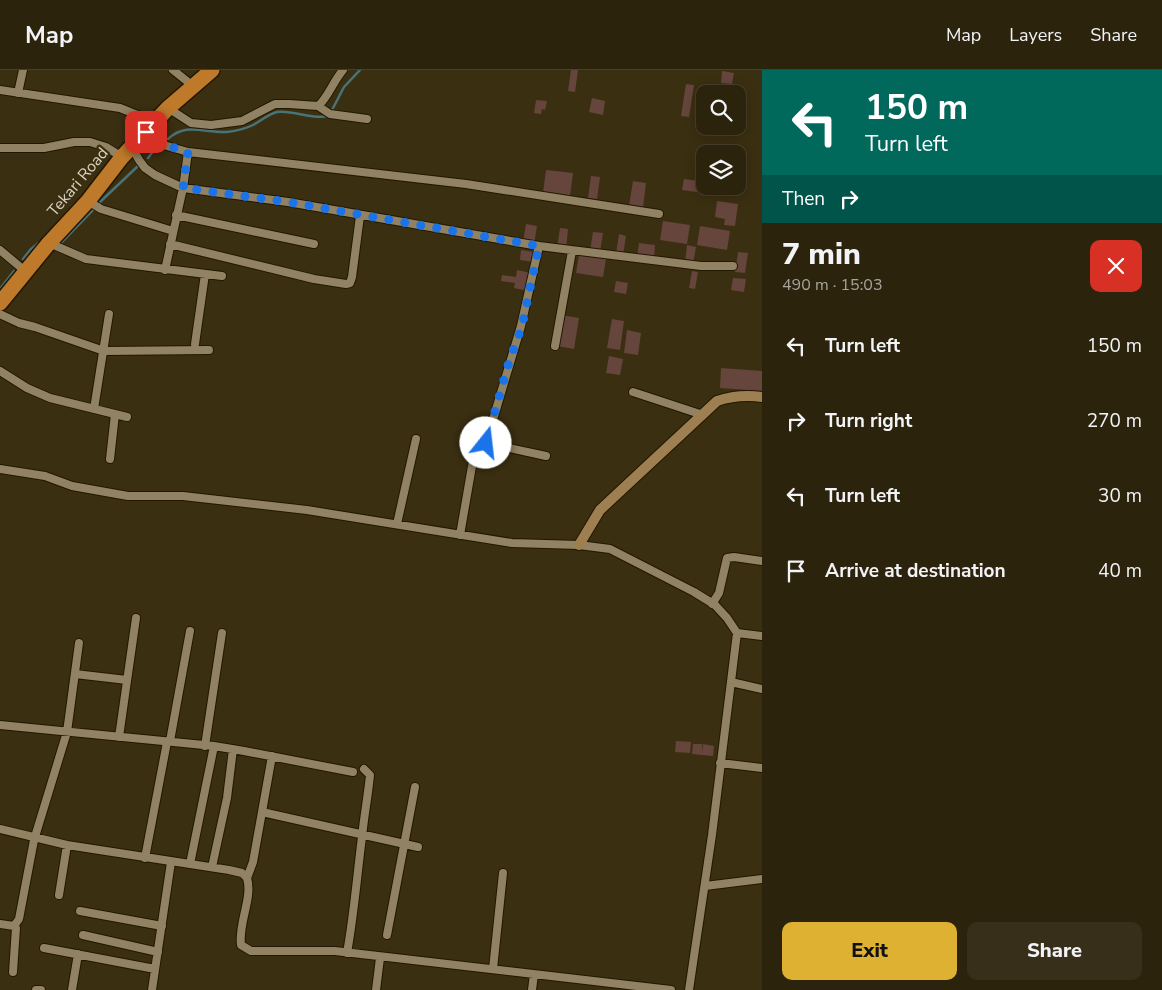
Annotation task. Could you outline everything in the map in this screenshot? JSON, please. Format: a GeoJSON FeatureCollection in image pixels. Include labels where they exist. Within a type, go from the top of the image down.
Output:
{"type":"FeatureCollection","features":[{"type":"Feature","properties":{"kind":"highway","name":"Tekari Road"},"geometry":{"type":"LineString","coordinates":[[0,303],[49,243],[88,201],[127,152],[168,108],[212,70]]}},
{"type":"Feature","properties":{"kind":"street"},"geometry":{"type":"LineString","coordinates":[[18,93],[23,70]]}},
{"type":"Feature","properties":{"kind":"street"},"geometry":{"type":"LineString","coordinates":[[173,70],[193,86]]}},
{"type":"Feature","properties":{"kind":"street"},"geometry":{"type":"LineString","coordinates":[[318,106],[322,103],[333,82],[343,70]]}},
{"type":"Feature","properties":{"kind":"street"},"geometry":{"type":"LineString","coordinates":[[0,90],[120,108],[150,127],[168,146],[188,152],[466,184],[659,214]]}},
{"type":"Feature","properties":{"kind":"street"},"geometry":{"type":"LineString","coordinates":[[168,108],[191,123],[211,125],[242,121],[275,104],[318,106],[330,114],[367,119]]}},
{"type":"Feature","properties":{"kind":"street"},"geometry":{"type":"LineString","coordinates":[[0,148],[44,148],[74,142],[90,142],[127,152],[155,175],[183,188],[288,202],[360,216],[572,251],[701,266],[733,266]]}},
{"type":"Feature","properties":{"kind":"street"},"geometry":{"type":"LineString","coordinates":[[165,270],[183,188],[188,152]]}},
{"type":"Feature","properties":{"kind":"street"},"geometry":{"type":"LineString","coordinates":[[88,201],[101,209],[173,231]]}},
{"type":"Feature","properties":{"kind":"street"},"geometry":{"type":"LineString","coordinates":[[176,216],[314,244]]}},
{"type":"Feature","properties":{"kind":"street"},"geometry":{"type":"LineString","coordinates":[[170,244],[314,279],[346,284],[350,283],[352,277],[360,216]]}},
{"type":"Feature","properties":{"kind":"street"},"geometry":{"type":"LineString","coordinates":[[49,243],[86,259],[222,276]]}},
{"type":"Feature","properties":{"kind":"street"},"geometry":{"type":"LineString","coordinates":[[486,443],[509,362],[522,326],[539,246]]}},
{"type":"Feature","properties":{"kind":"street"},"geometry":{"type":"LineString","coordinates":[[0,250],[25,271]]}},
{"type":"Feature","properties":{"kind":"street"},"geometry":{"type":"LineString","coordinates":[[555,346],[572,251]]}},
{"type":"Feature","properties":{"kind":"street"},"geometry":{"type":"LineString","coordinates":[[195,344],[205,274]]}},
{"type":"Feature","properties":{"kind":"street"},"geometry":{"type":"LineString","coordinates":[[0,314],[19,323],[104,352],[209,350]]}},
{"type":"Feature","properties":{"kind":"street"},"geometry":{"type":"LineString","coordinates":[[94,409],[109,314]]}},
{"type":"Feature","properties":{"kind":"street"},"geometry":{"type":"LineString","coordinates":[[0,371],[44,395],[127,417]]}},
{"type":"Feature","properties":{"kind":"street"},"geometry":{"type":"LineString","coordinates":[[633,392],[703,415]]}},
{"type":"Feature","properties":{"kind":"street"},"geometry":{"type":"LineString","coordinates":[[579,545],[600,510],[716,401],[728,397],[762,397]]}},
{"type":"Feature","properties":{"kind":"street"},"geometry":{"type":"LineString","coordinates":[[110,459],[116,414]]}},
{"type":"Feature","properties":{"kind":"street"},"geometry":{"type":"LineString","coordinates":[[397,524],[416,439]]}},
{"type":"Feature","properties":{"kind":"street"},"geometry":{"type":"LineString","coordinates":[[460,534],[475,448],[479,444],[486,443],[546,456]]}},
{"type":"Feature","properties":{"kind":"street"},"geometry":{"type":"LineString","coordinates":[[0,469],[45,476],[72,486],[128,496],[192,497],[307,510],[512,543],[579,545],[610,549],[694,592],[712,604],[727,618],[737,633],[705,886],[688,990]]}},
{"type":"Feature","properties":{"kind":"street"},"geometry":{"type":"LineString","coordinates":[[712,604],[719,593],[727,558],[762,560]]}},
{"type":"Feature","properties":{"kind":"street"},"geometry":{"type":"LineString","coordinates":[[119,737],[136,618]]}},
{"type":"Feature","properties":{"kind":"street"},"geometry":{"type":"LineString","coordinates":[[145,858],[167,742],[170,741],[190,631]]}},
{"type":"Feature","properties":{"kind":"street"},"geometry":{"type":"LineString","coordinates":[[205,746],[222,633]]}},
{"type":"Feature","properties":{"kind":"street"},"geometry":{"type":"LineString","coordinates":[[737,633],[762,636]]}},
{"type":"Feature","properties":{"kind":"street"},"geometry":{"type":"LineString","coordinates":[[14,926],[19,919],[35,837],[67,732],[79,643]]}},
{"type":"Feature","properties":{"kind":"street"},"geometry":{"type":"LineString","coordinates":[[75,674],[127,680]]}},
{"type":"Feature","properties":{"kind":"street"},"geometry":{"type":"LineString","coordinates":[[731,682],[762,689]]}},
{"type":"Feature","properties":{"kind":"street"},"geometry":{"type":"LineString","coordinates":[[0,725],[214,746],[353,772]]}},
{"type":"Feature","properties":{"kind":"street"},"geometry":{"type":"LineString","coordinates":[[190,864],[214,746]]}},
{"type":"Feature","properties":{"kind":"street"},"geometry":{"type":"LineString","coordinates":[[212,867],[226,798],[233,749]]}},
{"type":"Feature","properties":{"kind":"street"},"geometry":{"type":"LineString","coordinates":[[272,756],[253,862],[247,878],[249,889],[240,936],[242,945],[245,948],[251,951],[334,951],[380,958],[671,990]]}},
{"type":"Feature","properties":{"kind":"street"},"geometry":{"type":"LineString","coordinates":[[720,763],[762,768]]}},
{"type":"Feature","properties":{"kind":"street"},"geometry":{"type":"LineString","coordinates":[[347,953],[355,912],[362,835],[368,799],[370,775],[364,769]]}},
{"type":"Feature","properties":{"kind":"street"},"geometry":{"type":"LineString","coordinates":[[386,935],[415,787]]}},
{"type":"Feature","properties":{"kind":"street"},"geometry":{"type":"LineString","coordinates":[[262,812],[418,847]]}},
{"type":"Feature","properties":{"kind":"street"},"geometry":{"type":"LineString","coordinates":[[0,828],[68,845],[236,871],[247,878]]}},
{"type":"Feature","properties":{"kind":"street"},"geometry":{"type":"LineString","coordinates":[[59,895],[68,845]]}},
{"type":"Feature","properties":{"kind":"street"},"geometry":{"type":"LineString","coordinates":[[152,990],[172,862]]}},
{"type":"Feature","properties":{"kind":"street"},"geometry":{"type":"LineString","coordinates":[[493,969],[503,873]]}},
{"type":"Feature","properties":{"kind":"street"},"geometry":{"type":"LineString","coordinates":[[705,886],[762,879]]}},
{"type":"Feature","properties":{"kind":"street"},"geometry":{"type":"LineString","coordinates":[[80,911],[162,926]]}},
{"type":"Feature","properties":{"kind":"street"},"geometry":{"type":"LineString","coordinates":[[0,924],[14,926]]}},
{"type":"Feature","properties":{"kind":"street"},"geometry":{"type":"LineString","coordinates":[[13,972],[16,928],[14,926]]}},
{"type":"Feature","properties":{"kind":"street"},"geometry":{"type":"LineString","coordinates":[[83,935],[158,952]]}},
{"type":"Feature","properties":{"kind":"street"},"geometry":{"type":"LineString","coordinates":[[44,948],[155,969]]}},
{"type":"Feature","properties":{"kind":"street"},"geometry":{"type":"LineString","coordinates":[[72,990],[78,954]]}},
{"type":"Feature","properties":{"kind":"street"},"geometry":{"type":"LineString","coordinates":[[376,990],[380,958]]}},
{"type":"Feature","properties":{"kind":"street"},"geometry":{"type":"LineString","coordinates":[[532,990],[534,974]]}},
{"type":"Feature","properties":{"kind":"street"},"geometry":{"type":"LineString","coordinates":[[36,990],[41,990]]}},
{"type":"Feature","properties":{"kind":"building"},"geometry":{"type":"Polygon","coordinates":[[[571,70],[578,70],[575,92],[568,91],[571,70]]]}},
{"type":"Feature","properties":{"kind":"building"},"geometry":{"type":"Polygon","coordinates":[[[722,71],[734,73],[732,84],[721,83],[722,71]]]}},
{"type":"Feature","properties":{"kind":"building"},"geometry":{"type":"Polygon","coordinates":[[[686,84],[694,85],[689,117],[681,116],[686,84]]]}},
{"type":"Feature","properties":{"kind":"building"},"geometry":{"type":"Polygon","coordinates":[[[592,98],[605,101],[603,115],[589,112],[592,98]]]}},
{"type":"Feature","properties":{"kind":"building"},"geometry":{"type":"Polygon","coordinates":[[[536,100],[547,101],[545,110],[542,109],[541,114],[534,113],[536,100]]]}},
{"type":"Feature","properties":{"kind":"building"},"geometry":{"type":"Polygon","coordinates":[[[546,170],[573,173],[570,196],[543,193],[546,170]]]}},
{"type":"Feature","properties":{"kind":"building"},"geometry":{"type":"Polygon","coordinates":[[[591,176],[600,177],[597,199],[588,198],[591,176]]]}},
{"type":"Feature","properties":{"kind":"building"},"geometry":{"type":"Polygon","coordinates":[[[684,179],[696,181],[696,192],[682,190],[684,179]]]}},
{"type":"Feature","properties":{"kind":"building"},"geometry":{"type":"Polygon","coordinates":[[[633,181],[646,183],[643,208],[629,206],[633,181]]]}},
{"type":"Feature","properties":{"kind":"building"},"geometry":{"type":"Polygon","coordinates":[[[717,201],[738,204],[735,226],[724,225],[725,219],[715,217],[717,201]]]}},
{"type":"Feature","properties":{"kind":"building"},"geometry":{"type":"Polygon","coordinates":[[[663,221],[690,225],[687,244],[660,240],[663,221]]]}},
{"type":"Feature","properties":{"kind":"building"},"geometry":{"type":"Polygon","coordinates":[[[526,224],[537,226],[534,244],[523,242],[526,224]]]}},
{"type":"Feature","properties":{"kind":"building"},"geometry":{"type":"Polygon","coordinates":[[[700,226],[730,231],[727,250],[697,245],[700,226]]]}},
{"type":"Feature","properties":{"kind":"building"},"geometry":{"type":"Polygon","coordinates":[[[560,228],[568,229],[566,249],[557,248],[560,228]]]}},
{"type":"Feature","properties":{"kind":"building"},"geometry":{"type":"Polygon","coordinates":[[[593,232],[603,233],[600,252],[590,251],[593,232]]]}},
{"type":"Feature","properties":{"kind":"building"},"geometry":{"type":"Polygon","coordinates":[[[619,234],[626,236],[623,255],[616,254],[619,234]]]}},
{"type":"Feature","properties":{"kind":"building"},"geometry":{"type":"Polygon","coordinates":[[[639,243],[655,245],[654,259],[637,257],[639,243]]]}},
{"type":"Feature","properties":{"kind":"building"},"geometry":{"type":"Polygon","coordinates":[[[687,245],[696,247],[693,264],[685,262],[687,245]]]}},
{"type":"Feature","properties":{"kind":"building"},"geometry":{"type":"Polygon","coordinates":[[[521,250],[534,252],[533,262],[520,260],[521,250]]]}},
{"type":"Feature","properties":{"kind":"building"},"geometry":{"type":"Polygon","coordinates":[[[738,252],[748,253],[745,273],[735,272],[738,252]]]}},
{"type":"Feature","properties":{"kind":"building"},"geometry":{"type":"Polygon","coordinates":[[[579,255],[606,259],[603,277],[576,273],[579,255]]]}},
{"type":"Feature","properties":{"kind":"building"},"geometry":{"type":"Polygon","coordinates":[[[517,270],[531,273],[528,291],[514,288],[515,283],[501,281],[502,275],[516,277],[517,270]]]}},
{"type":"Feature","properties":{"kind":"building"},"geometry":{"type":"Polygon","coordinates":[[[692,271],[698,272],[695,289],[689,288],[692,271]]]}},
{"type":"Feature","properties":{"kind":"building"},"geometry":{"type":"Polygon","coordinates":[[[733,278],[746,279],[744,292],[731,290],[733,278]]]}},
{"type":"Feature","properties":{"kind":"building"},"geometry":{"type":"Polygon","coordinates":[[[616,281],[628,283],[626,294],[614,292],[616,281]]]}},
{"type":"Feature","properties":{"kind":"building"},"geometry":{"type":"Polygon","coordinates":[[[561,315],[579,318],[574,349],[557,346],[561,315]]]}},
{"type":"Feature","properties":{"kind":"building"},"geometry":{"type":"Polygon","coordinates":[[[612,319],[624,321],[620,350],[607,348],[612,319]]]}},
{"type":"Feature","properties":{"kind":"building"},"geometry":{"type":"Polygon","coordinates":[[[627,330],[641,333],[638,355],[624,353],[627,330]]]}},
{"type":"Feature","properties":{"kind":"building"},"geometry":{"type":"Polygon","coordinates":[[[609,356],[623,359],[620,375],[606,373],[609,356]]]}},
{"type":"Feature","properties":{"kind":"building"},"geometry":{"type":"Polygon","coordinates":[[[721,368],[762,371],[762,391],[720,388],[721,368]]]}},
{"type":"Feature","properties":{"kind":"building"},"geometry":{"type":"Polygon","coordinates":[[[676,741],[691,742],[690,753],[675,752],[676,741]]]}},
{"type":"Feature","properties":{"kind":"building"},"geometry":{"type":"Polygon","coordinates":[[[693,744],[702,744],[702,752],[703,744],[714,746],[713,756],[692,754],[693,744]]]}},
{"type":"Feature","properties":{"kind":"waterway"},"geometry":{"type":"LineString","coordinates":[[332,110],[344,87],[360,70]]}},
{"type":"Feature","properties":{"kind":"waterway"},"geometry":{"type":"LineString","coordinates":[[168,139],[175,134],[189,130],[219,132],[240,130],[277,112],[290,112],[316,117],[328,116]]}},
{"type":"Feature","properties":{"kind":"waterway"},"geometry":{"type":"LineString","coordinates":[[148,158],[157,146]]}},
{"type":"Feature","properties":{"kind":"waterway"},"geometry":{"type":"LineString","coordinates":[[100,202],[138,166]]}},
{"type":"Feature","properties":{"kind":"waterway"},"geometry":{"type":"LineString","coordinates":[[62,242],[93,210]]}},
{"type":"Feature","properties":{"kind":"waterway"},"geometry":{"type":"LineString","coordinates":[[23,259],[40,242]]}},
{"type":"Feature","properties":{"kind":"waterway"},"geometry":{"type":"LineString","coordinates":[[0,289],[14,271]]}},
{"type":"Feature","properties":{"kind":"route"},"geometry":{"type":"LineString","coordinates":[[146,132],[155,140],[188,152],[183,188],[288,202],[539,246],[522,326],[509,362],[486,443]]}}]}
